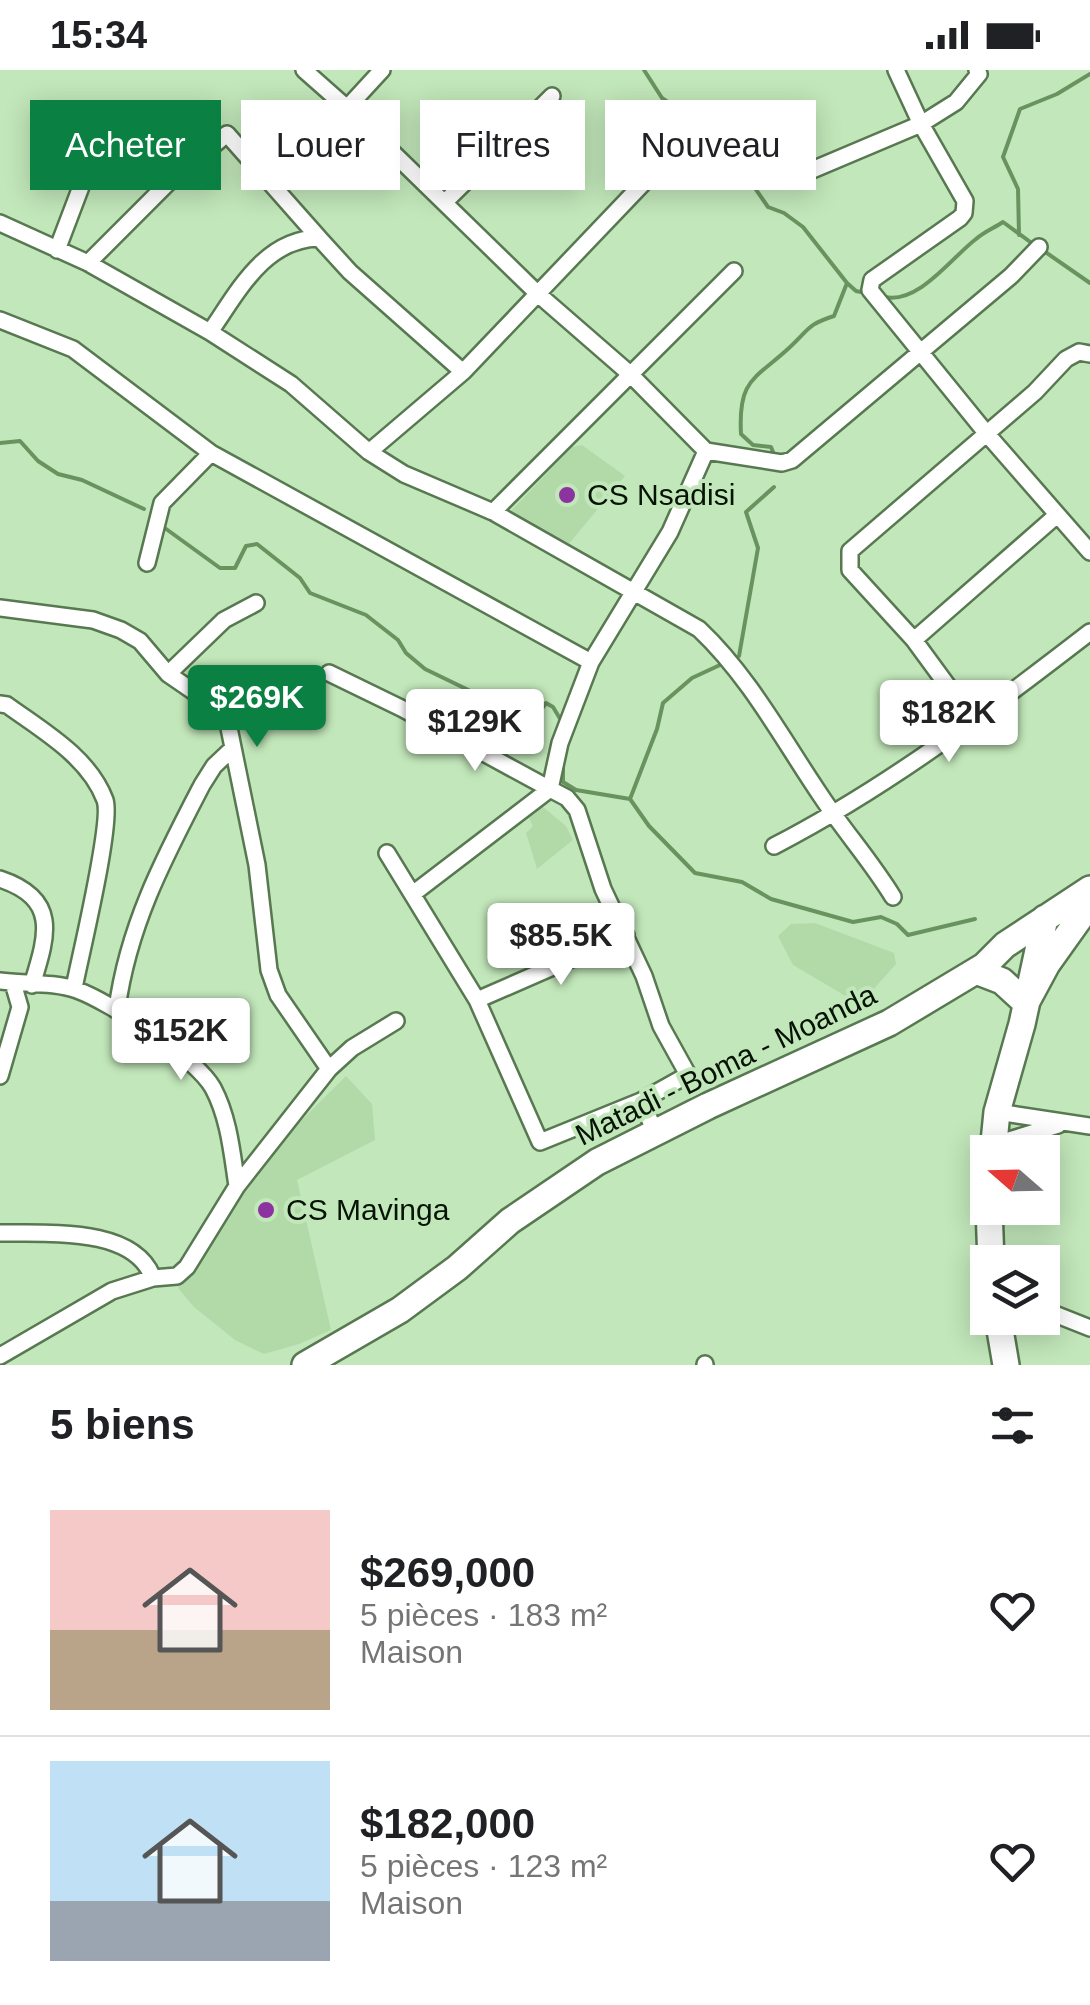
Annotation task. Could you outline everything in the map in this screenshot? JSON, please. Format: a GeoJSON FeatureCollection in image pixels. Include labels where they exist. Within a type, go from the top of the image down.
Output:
{"type":"FeatureCollection","features":[{"type":"Feature","properties":{"kind":"highway","name":"Matadi - Boma - Moanda"},"geometry":{"type":"LineString","coordinates":[[305,1365],[400,1310],[457,1268],[510,1221],[597,1162],[655,1131],[872,1032],[980,969],[1005,945],[1043,930],[1088,903]]}},
{"type":"Feature","properties":{"kind":"highway"},"geometry":{"type":"LineString","coordinates":[[1026,1004],[1088,903]]}},
{"type":"Feature","properties":{"kind":"highway"},"geometry":{"type":"LineString","coordinates":[[995,1135],[1043,930]]}},
{"type":"Feature","properties":{"kind":"highway"},"geometry":{"type":"LineString","coordinates":[[980,969],[1026,1004]]}},
{"type":"Feature","properties":{"kind":"highway"},"geometry":{"type":"LineString","coordinates":[[1001,1335],[1006,1365]]}},
{"type":"Feature","properties":{"kind":"street"},"geometry":{"type":"LineString","coordinates":[[304,70],[338,100]]}},
{"type":"Feature","properties":{"kind":"street"},"geometry":{"type":"LineString","coordinates":[[354,100],[382,70]]}},
{"type":"Feature","properties":{"kind":"street"},"geometry":{"type":"LineString","coordinates":[[896,70],[964,202],[964,212],[869,285],[880,304],[987,434],[1090,552]]}},
{"type":"Feature","properties":{"kind":"street"},"geometry":{"type":"LineString","coordinates":[[816,168],[921,124],[956,102],[979,74],[978,70]]}},
{"type":"Feature","properties":{"kind":"street"},"geometry":{"type":"LineString","coordinates":[[445,202],[552,96]]}},
{"type":"Feature","properties":{"kind":"street"},"geometry":{"type":"LineString","coordinates":[[221,138],[226,134],[350,272],[462,372]]}},
{"type":"Feature","properties":{"kind":"street"},"geometry":{"type":"LineString","coordinates":[[400,159],[538,294],[630,374],[706,452],[782,464],[792,460],[1011,276],[1038,247]]}},
{"type":"Feature","properties":{"kind":"street"},"geometry":{"type":"LineString","coordinates":[[58,250],[80,190]]}},
{"type":"Feature","properties":{"kind":"street"},"geometry":{"type":"LineString","coordinates":[[88,263],[161,190]]}},
{"type":"Feature","properties":{"kind":"street"},"geometry":{"type":"LineString","coordinates":[[369,452],[462,372],[638,190]]}},
{"type":"Feature","properties":{"kind":"street"},"geometry":{"type":"LineString","coordinates":[[0,223],[88,263],[210,332],[291,384],[369,452],[434,489],[494,512],[699,629],[723,651],[893,897]]}},
{"type":"Feature","properties":{"kind":"street"},"geometry":{"type":"LineString","coordinates":[[210,332],[263,259],[292,241],[318,238]]}},
{"type":"Feature","properties":{"kind":"street"},"geometry":{"type":"LineString","coordinates":[[494,512],[734,271]]}},
{"type":"Feature","properties":{"kind":"street"},"geometry":{"type":"LineString","coordinates":[[0,320],[74,349],[210,453],[591,662]]}},
{"type":"Feature","properties":{"kind":"street"},"geometry":{"type":"LineString","coordinates":[[978,719],[850,570],[850,551],[1036,392],[1066,358],[1079,352],[1090,354]]}},
{"type":"Feature","properties":{"kind":"street"},"geometry":{"type":"LineString","coordinates":[[414,894],[550,789],[560,743],[591,662],[670,532],[706,452]]}},
{"type":"Feature","properties":{"kind":"street"},"geometry":{"type":"LineString","coordinates":[[147,563],[162,503],[210,453]]}},
{"type":"Feature","properties":{"kind":"street"},"geometry":{"type":"LineString","coordinates":[[914,640],[1057,515]]}},
{"type":"Feature","properties":{"kind":"street"},"geometry":{"type":"LineString","coordinates":[[168,674],[224,620],[256,603]]}},
{"type":"Feature","properties":{"kind":"street"},"geometry":{"type":"LineString","coordinates":[[0,608],[93,620],[121,630],[140,641],[168,674],[228,723],[257,866],[269,970],[294,1021],[328,1069]]}},
{"type":"Feature","properties":{"kind":"street"},"geometry":{"type":"LineString","coordinates":[[774,846],[834,816],[978,719],[1090,632]]}},
{"type":"Feature","properties":{"kind":"street"},"geometry":{"type":"LineString","coordinates":[[329,673],[567,798],[577,810],[604,889],[661,1026],[708,1106]]}},
{"type":"Feature","properties":{"kind":"street"},"geometry":{"type":"LineString","coordinates":[[0,704],[7,705],[81,762],[106,802],[102,851],[74,988]]}},
{"type":"Feature","properties":{"kind":"street"},"geometry":{"type":"LineString","coordinates":[[117,1009],[136,920],[202,784],[233,748]]}},
{"type":"Feature","properties":{"kind":"street"},"geometry":{"type":"LineString","coordinates":[[387,853],[477,1000],[540,1142],[641,1101],[684,1078],[692,1082]]}},
{"type":"Feature","properties":{"kind":"street"},"geometry":{"type":"LineString","coordinates":[[0,878],[27,891],[43,910],[44,944],[32,985]]}},
{"type":"Feature","properties":{"kind":"street"},"geometry":{"type":"LineString","coordinates":[[477,1000],[626,935]]}},
{"type":"Feature","properties":{"kind":"street"},"geometry":{"type":"LineString","coordinates":[[7,982],[74,988],[117,1009],[199,1069],[213,1088],[225,1118],[237,1186]]}},
{"type":"Feature","properties":{"kind":"street"},"geometry":{"type":"LineString","coordinates":[[0,1076],[20,1008],[7,982]]}},
{"type":"Feature","properties":{"kind":"street"},"geometry":{"type":"LineString","coordinates":[[0,1356],[112,1291],[153,1278],[177,1276],[237,1186],[328,1069],[352,1048],[396,1020]]}},
{"type":"Feature","properties":{"kind":"street"},"geometry":{"type":"LineString","coordinates":[[641,1101],[655,1131]]}},
{"type":"Feature","properties":{"kind":"street"},"geometry":{"type":"LineString","coordinates":[[997,1112],[1090,1126]]}},
{"type":"Feature","properties":{"kind":"street"},"geometry":{"type":"LineString","coordinates":[[1032,1135],[1062,1124]]}},
{"type":"Feature","properties":{"kind":"street"},"geometry":{"type":"LineString","coordinates":[[0,1233],[79,1235],[114,1244],[146,1260],[153,1278]]}},
{"type":"Feature","properties":{"kind":"street"},"geometry":{"type":"LineString","coordinates":[[1060,1316],[1090,1328]]}},
{"type":"Feature","properties":{"kind":"shaded area","name":"CS Nsadisi"},"geometry":{"type":"Polygon","coordinates":[[[582,445],[625,476],[559,556],[507,515],[572,447],[582,445]]]}},
{"type":"Feature","properties":{"kind":"shaded area"},"geometry":{"type":"Polygon","coordinates":[[[537,802],[566,826],[573,840],[537,869],[526,833],[533,826],[526,812],[537,802]]]}},
{"type":"Feature","properties":{"kind":"shaded area"},"geometry":{"type":"Polygon","coordinates":[[[815,923],[894,953],[896,964],[872,991],[864,986],[859,1002],[849,998],[793,965],[778,936],[791,924],[815,923]]]}},
{"type":"Feature","properties":{"kind":"shaded area","name":"CS Mavinga"},"geometry":{"type":"Polygon","coordinates":[[[346,1076],[372,1104],[375,1140],[297,1180],[331,1330],[264,1354],[235,1340],[194,1307],[178,1288],[246,1176],[346,1076]]]}},
{"type":"Feature","properties":{"kind":"waterway"},"geometry":{"type":"LineString","coordinates":[[644,70],[662,98],[696,122],[744,172],[768,207],[803,227],[847,283],[866,293]]}},
{"type":"Feature","properties":{"kind":"waterway"},"geometry":{"type":"LineString","coordinates":[[1019,235],[1018,189],[1003,157],[1020,109],[1057,94],[1090,74]]}},
{"type":"Feature","properties":{"kind":"waterway"},"geometry":{"type":"LineString","coordinates":[[885,297],[898,297],[922,286],[979,237],[1003,222],[1033,244]]}},
{"type":"Feature","properties":{"kind":"waterway"},"geometry":{"type":"LineString","coordinates":[[1041,249],[1090,283]]}},
{"type":"Feature","properties":{"kind":"waterway"},"geometry":{"type":"LineString","coordinates":[[773,452],[771,447],[753,445],[741,434],[746,391],[809,328],[834,316],[847,283]]}},
{"type":"Feature","properties":{"kind":"waterway"},"geometry":{"type":"LineString","coordinates":[[0,443],[20,441],[38,461],[58,474],[82,480],[144,509]]}},
{"type":"Feature","properties":{"kind":"waterway"},"geometry":{"type":"LineString","coordinates":[[739,656],[758,548],[746,512],[774,487]]}},
{"type":"Feature","properties":{"kind":"waterway"},"geometry":{"type":"LineString","coordinates":[[162,526],[220,568],[235,568],[246,546],[257,544],[300,578],[310,593],[366,615],[398,640],[406,653],[425,669],[489,700],[505,700],[517,694],[514,714],[527,724],[546,703],[562,722]]}},
{"type":"Feature","properties":{"kind":"waterway"},"geometry":{"type":"LineString","coordinates":[[720,665],[692,678],[663,703],[630,799],[649,826],[695,873],[742,882],[771,899],[853,922],[881,917],[897,924],[908,935],[975,919]]}},
{"type":"Feature","properties":{"kind":"waterway"},"geometry":{"type":"LineString","coordinates":[[563,757],[563,782],[576,790],[630,799]]}},
{"type":"Feature","properties":{"kind":"place","name":"CS Nsadisi"},"geometry":{"type":"Point","coordinates":[567,495]}},
{"type":"Feature","properties":{"kind":"place","name":"CS Mavinga"},"geometry":{"type":"Point","coordinates":[266,1210]}}]}
